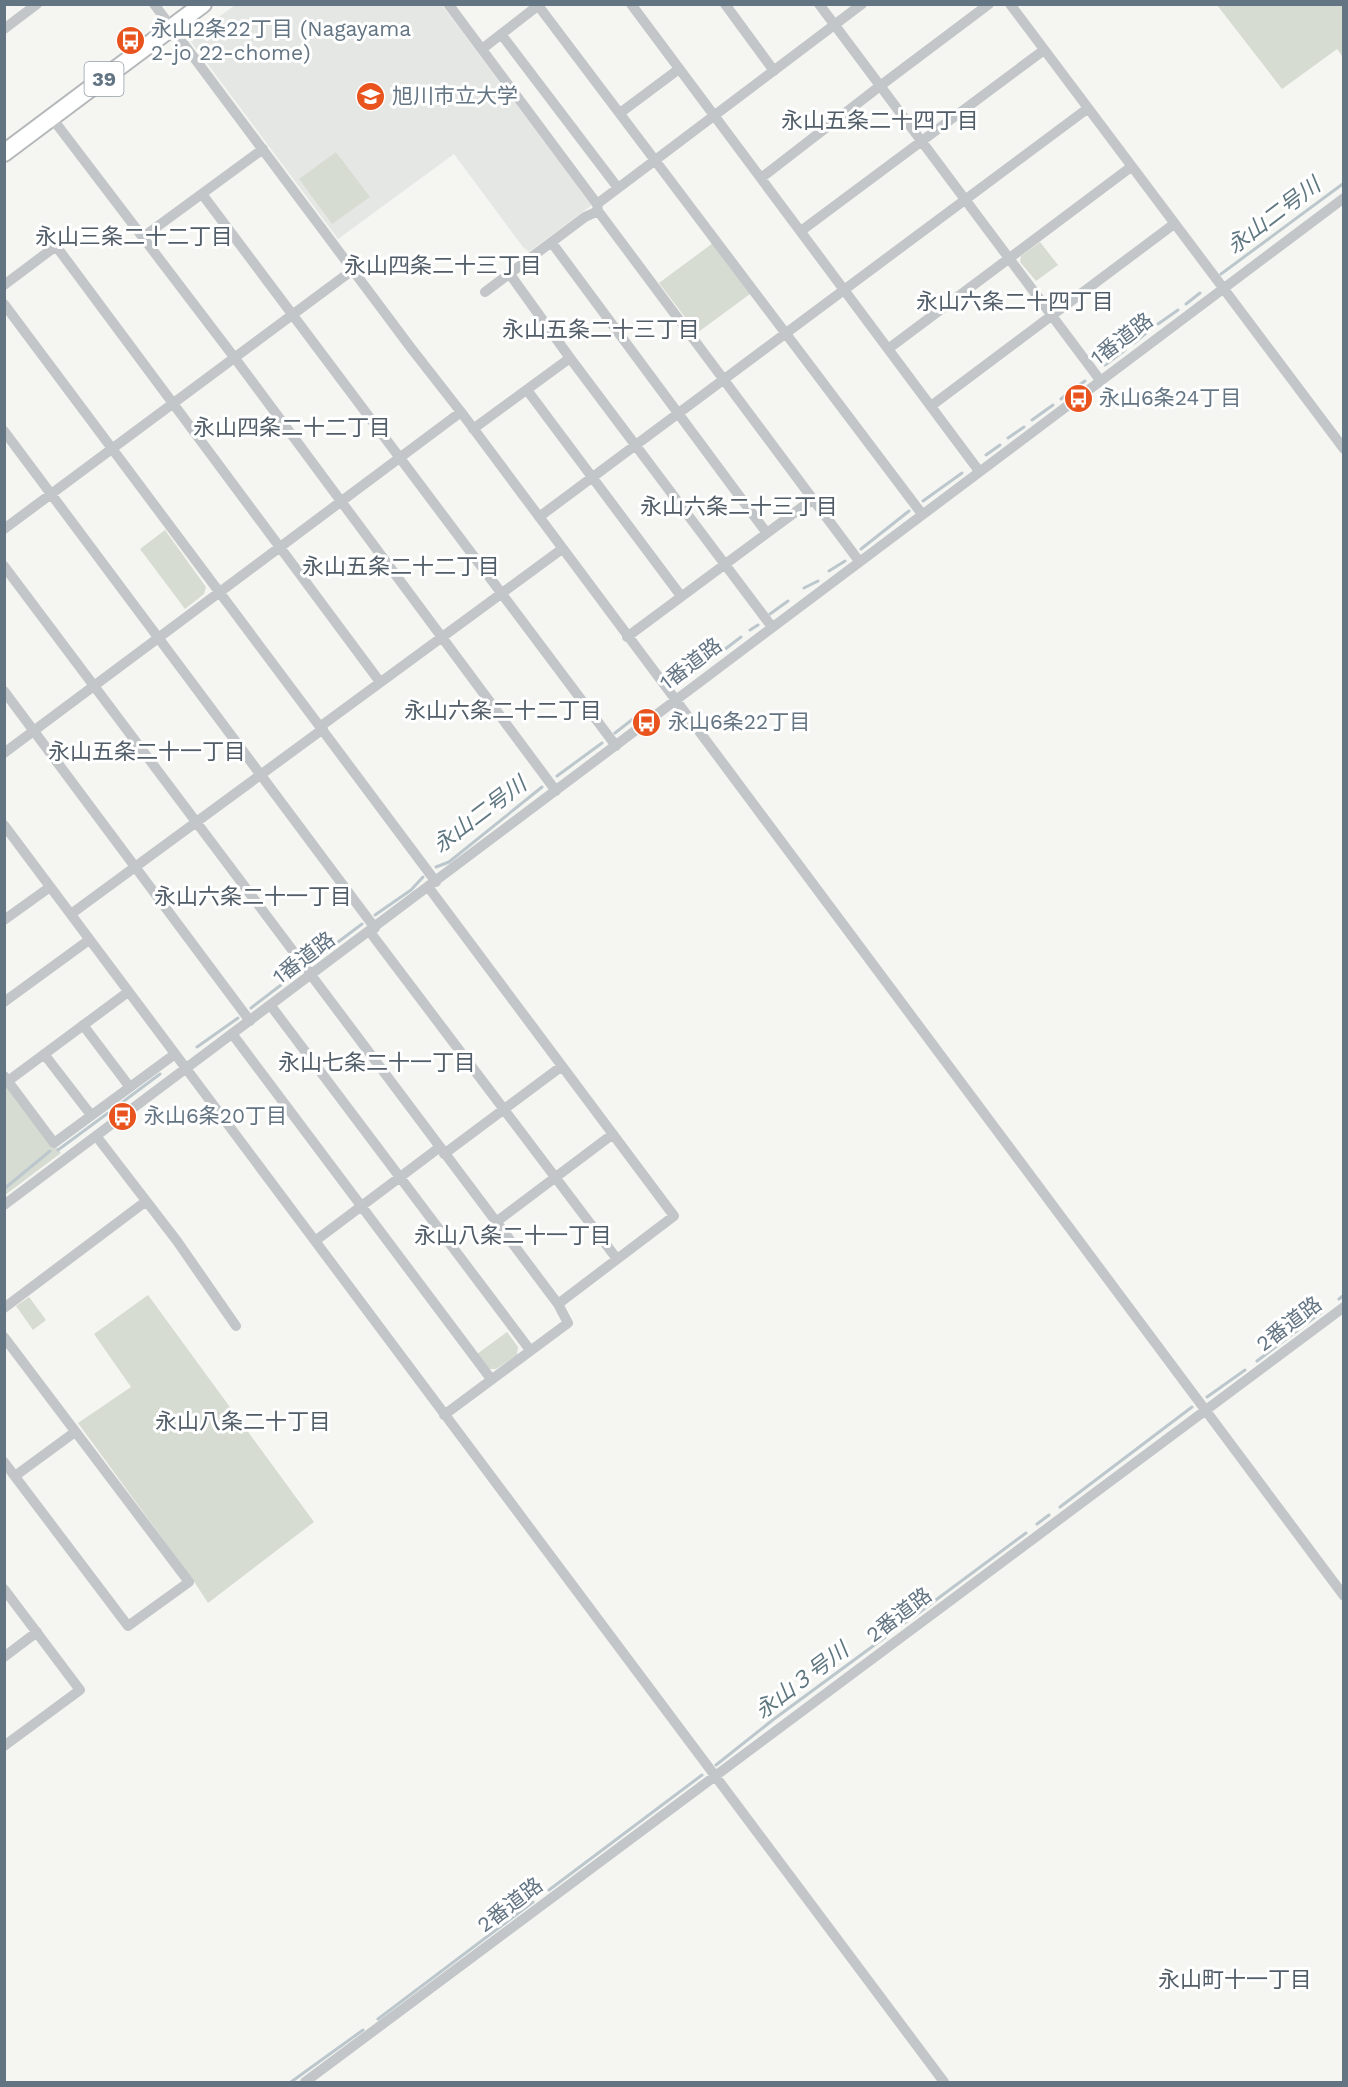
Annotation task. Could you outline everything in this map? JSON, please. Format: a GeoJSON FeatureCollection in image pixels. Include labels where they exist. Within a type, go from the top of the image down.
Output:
{"type":"FeatureCollection","features":[{"type":"Feature","properties":{"kind":"highway","name":"39"},"geometry":{"type":"LineString","coordinates":[[4,153],[203,4]]}},
{"type":"Feature","properties":{"kind":"street"},"geometry":{"type":"LineString","coordinates":[[4,29],[37,4]]}},
{"type":"Feature","properties":{"kind":"street"},"geometry":{"type":"LineString","coordinates":[[154,4],[1344,1596]]}},
{"type":"Feature","properties":{"kind":"street"},"geometry":{"type":"LineString","coordinates":[[450,4],[858,561]]}},
{"type":"Feature","properties":{"kind":"street"},"geometry":{"type":"LineString","coordinates":[[631,4],[980,471]]}},
{"type":"Feature","properties":{"kind":"street"},"geometry":{"type":"LineString","coordinates":[[725,4],[774,71]]}},
{"type":"Feature","properties":{"kind":"street"},"geometry":{"type":"LineString","coordinates":[[819,4],[1100,380]]}},
{"type":"Feature","properties":{"kind":"street"},"geometry":{"type":"LineString","coordinates":[[485,292],[552,243],[618,188],[862,4]]}},
{"type":"Feature","properties":{"kind":"street"},"geometry":{"type":"LineString","coordinates":[[761,178],[989,4]]}},
{"type":"Feature","properties":{"kind":"street"},"geometry":{"type":"LineString","coordinates":[[1010,4],[1344,449]]}},
{"type":"Feature","properties":{"kind":"street"},"geometry":{"type":"LineString","coordinates":[[482,49],[538,5],[922,514]]}},
{"type":"Feature","properties":{"kind":"street"},"geometry":{"type":"LineString","coordinates":[[501,34],[618,188]]}},
{"type":"Feature","properties":{"kind":"street"},"geometry":{"type":"LineString","coordinates":[[801,231],[1044,50]]}},
{"type":"Feature","properties":{"kind":"street"},"geometry":{"type":"LineString","coordinates":[[620,113],[679,69]]}},
{"type":"Feature","properties":{"kind":"street"},"geometry":{"type":"LineString","coordinates":[[539,517],[1087,109]]}},
{"type":"Feature","properties":{"kind":"street"},"geometry":{"type":"LineString","coordinates":[[52,117],[234,357],[556,791]]}},
{"type":"Feature","properties":{"kind":"street"},"geometry":{"type":"LineString","coordinates":[[143,237],[263,149]]}},
{"type":"Feature","properties":{"kind":"street"},"geometry":{"type":"LineString","coordinates":[[888,349],[1131,167]]}},
{"type":"Feature","properties":{"kind":"street"},"geometry":{"type":"LineString","coordinates":[[202,194],[616,746]]}},
{"type":"Feature","properties":{"kind":"street","name":"1番道路"},"geometry":{"type":"LineString","coordinates":[[4,1205],[312,976],[858,561],[1344,198]]}},
{"type":"Feature","properties":{"kind":"street"},"geometry":{"type":"LineString","coordinates":[[931,406],[1174,224]]}},
{"type":"Feature","properties":{"kind":"street"},"geometry":{"type":"LineString","coordinates":[[552,243],[766,532]]}},
{"type":"Feature","properties":{"kind":"street"},"geometry":{"type":"LineString","coordinates":[[4,285],[56,246],[380,682]]}},
{"type":"Feature","properties":{"kind":"street"},"geometry":{"type":"LineString","coordinates":[[4,529],[354,269]]}},
{"type":"Feature","properties":{"kind":"street"},"geometry":{"type":"LineString","coordinates":[[509,273],[772,627]]}},
{"type":"Feature","properties":{"kind":"street"},"geometry":{"type":"LineString","coordinates":[[4,304],[322,728],[562,1066],[674,1216],[558,1304]]}},
{"type":"Feature","properties":{"kind":"street"},"geometry":{"type":"LineString","coordinates":[[473,429],[570,358]]}},
{"type":"Feature","properties":{"kind":"street"},"geometry":{"type":"LineString","coordinates":[[527,390],[681,596]]}},
{"type":"Feature","properties":{"kind":"street"},"geometry":{"type":"LineString","coordinates":[[4,753],[461,412]]}},
{"type":"Feature","properties":{"kind":"street"},"geometry":{"type":"LineString","coordinates":[[4,431],[261,775],[617,1259]]}},
{"type":"Feature","properties":{"kind":"street"},"geometry":{"type":"LineString","coordinates":[[627,637],[813,499]]}},
{"type":"Feature","properties":{"kind":"street"},"geometry":{"type":"LineString","coordinates":[[71,914],[261,775],[380,682],[444,638],[562,549]]}},
{"type":"Feature","properties":{"kind":"street"},"geometry":{"type":"LineString","coordinates":[[4,566],[558,1304],[568,1323],[444,1415]]}},
{"type":"Feature","properties":{"kind":"street"},"geometry":{"type":"LineString","coordinates":[[4,691],[250,1021]]}},
{"type":"Feature","properties":{"kind":"street"},"geometry":{"type":"LineString","coordinates":[[6,831],[71,914],[944,2082]]}},
{"type":"Feature","properties":{"kind":"street"},"geometry":{"type":"LineString","coordinates":[[4,920],[50,886]]}},
{"type":"Feature","properties":{"kind":"street"},"geometry":{"type":"LineString","coordinates":[[4,1002],[89,940]]}},
{"type":"Feature","properties":{"kind":"street"},"geometry":{"type":"LineString","coordinates":[[128,992],[6,1079],[54,1143],[175,1054]]}},
{"type":"Feature","properties":{"kind":"street"},"geometry":{"type":"LineString","coordinates":[[271,1006],[530,1350]]}},
{"type":"Feature","properties":{"kind":"street"},"geometry":{"type":"LineString","coordinates":[[83,1025],[129,1086]]}},
{"type":"Feature","properties":{"kind":"street"},"geometry":{"type":"LineString","coordinates":[[233,1035],[491,1379]]}},
{"type":"Feature","properties":{"kind":"street"},"geometry":{"type":"LineString","coordinates":[[44,1054],[91,1115]]}},
{"type":"Feature","properties":{"kind":"street"},"geometry":{"type":"LineString","coordinates":[[315,1241],[400,1178],[505,1109],[562,1066]]}},
{"type":"Feature","properties":{"kind":"street"},"geometry":{"type":"LineString","coordinates":[[495,1222],[613,1134]]}},
{"type":"Feature","properties":{"kind":"street"},"geometry":{"type":"LineString","coordinates":[[97,1137],[177,1242],[236,1326]]}},
{"type":"Feature","properties":{"kind":"street"},"geometry":{"type":"LineString","coordinates":[[4,1308],[145,1202]]}},
{"type":"Feature","properties":{"kind":"street","name":"2番道路"},"geometry":{"type":"LineString","coordinates":[[305,2082],[1344,1308]]}},
{"type":"Feature","properties":{"kind":"street"},"geometry":{"type":"LineString","coordinates":[[4,1337],[75,1431],[189,1582],[128,1626],[8,1470],[75,1431]]}},
{"type":"Feature","properties":{"kind":"street"},"geometry":{"type":"LineString","coordinates":[[4,1589],[80,1689],[4,1746]]}},
{"type":"Feature","properties":{"kind":"street"},"geometry":{"type":"LineString","coordinates":[[4,1657],[38,1632]]}},
{"type":"Feature","properties":{"kind":"shaded area","name":"旭川市立大学"},"geometry":{"type":"Polygon","coordinates":[[[235,5],[442,5],[592,205],[529,252],[454,154],[338,239],[189,39],[235,5]]]}},
{"type":"Feature","properties":{"kind":"shaded area"},"geometry":{"type":"Polygon","coordinates":[[[1217,5],[1343,5],[1343,57],[1337,49],[1282,89],[1217,5]]]}},
{"type":"Feature","properties":{"kind":"shaded area"},"geometry":{"type":"Polygon","coordinates":[[[336,152],[370,197],[332,224],[299,179],[336,152]]]}},
{"type":"Feature","properties":{"kind":"shaded area"},"geometry":{"type":"Polygon","coordinates":[[[1040,242],[1058,265],[1036,281],[1020,262],[1021,256],[1040,242]]]}},
{"type":"Feature","properties":{"kind":"shaded area"},"geometry":{"type":"Polygon","coordinates":[[[713,243],[750,294],[697,333],[659,283],[713,243]]]}},
{"type":"Feature","properties":{"kind":"shaded area"},"geometry":{"type":"Polygon","coordinates":[[[165,530],[206,587],[204,594],[185,609],[140,549],[165,530]]]}},
{"type":"Feature","properties":{"kind":"shaded area"},"geometry":{"type":"Polygon","coordinates":[[[5,1079],[61,1153],[5,1195],[5,1079]]]}},
{"type":"Feature","properties":{"kind":"shaded area"},"geometry":{"type":"Polygon","coordinates":[[[148,1295],[314,1522],[208,1603],[78,1423],[131,1387],[94,1334],[148,1295]]]}},
{"type":"Feature","properties":{"kind":"shaded area"},"geometry":{"type":"Polygon","coordinates":[[[29,1297],[46,1320],[33,1330],[16,1306],[29,1297]]]}},
{"type":"Feature","properties":{"kind":"shaded area"},"geometry":{"type":"Polygon","coordinates":[[[507,1332],[518,1347],[517,1355],[496,1369],[488,1369],[477,1354],[507,1332]]]}},
{"type":"Feature","properties":{"kind":"waterway","name":"永山二号川"},"geometry":{"type":"LineString","coordinates":[[1221,274],[1344,183]]}},
{"type":"Feature","properties":{"kind":"waterway","name":"永山二号川"},"geometry":{"type":"LineString","coordinates":[[1186,304],[1200,293]]}},
{"type":"Feature","properties":{"kind":"waterway","name":"永山二号川"},"geometry":{"type":"LineString","coordinates":[[1158,324],[1178,310]]}},
{"type":"Feature","properties":{"kind":"waterway","name":"永山二号川"},"geometry":{"type":"LineString","coordinates":[[1134,343],[1146,333]]}},
{"type":"Feature","properties":{"kind":"waterway","name":"永山二号川"},"geometry":{"type":"LineString","coordinates":[[1105,365],[1125,350]]}},
{"type":"Feature","properties":{"kind":"waterway","name":"永山二号川"},"geometry":{"type":"LineString","coordinates":[[1075,388],[1085,381]]}},
{"type":"Feature","properties":{"kind":"waterway","name":"永山二号川"},"geometry":{"type":"LineString","coordinates":[[1061,399],[1066,395]]}},
{"type":"Feature","properties":{"kind":"waterway","name":"永山二号川"},"geometry":{"type":"LineString","coordinates":[[1032,420],[1053,405]]}},
{"type":"Feature","properties":{"kind":"waterway","name":"永山二号川"},"geometry":{"type":"LineString","coordinates":[[1008,438],[1024,427]]}},
{"type":"Feature","properties":{"kind":"waterway","name":"永山二号川"},"geometry":{"type":"LineString","coordinates":[[986,455],[1000,445]]}},
{"type":"Feature","properties":{"kind":"waterway","name":"永山二号川"},"geometry":{"type":"LineString","coordinates":[[923,501],[962,473]]}},
{"type":"Feature","properties":{"kind":"waterway","name":"永山二号川"},"geometry":{"type":"LineString","coordinates":[[861,549],[909,511]]}},
{"type":"Feature","properties":{"kind":"waterway","name":"永山二号川"},"geometry":{"type":"LineString","coordinates":[[829,571],[845,561]]}},
{"type":"Feature","properties":{"kind":"waterway","name":"永山二号川"},"geometry":{"type":"LineString","coordinates":[[804,588],[818,581]]}},
{"type":"Feature","properties":{"kind":"waterway","name":"永山二号川"},"geometry":{"type":"LineString","coordinates":[[770,614],[788,601]]}},
{"type":"Feature","properties":{"kind":"waterway","name":"永山二号川"},"geometry":{"type":"LineString","coordinates":[[750,630],[758,625]]}},
{"type":"Feature","properties":{"kind":"waterway","name":"永山二号川"},"geometry":{"type":"LineString","coordinates":[[720,653],[741,637]]}},
{"type":"Feature","properties":{"kind":"waterway","name":"永山二号川"},"geometry":{"type":"LineString","coordinates":[[688,677],[708,662]]}},
{"type":"Feature","properties":{"kind":"waterway","name":"永山二号川"},"geometry":{"type":"LineString","coordinates":[[615,733],[638,715]]}},
{"type":"Feature","properties":{"kind":"waterway","name":"永山二号川"},"geometry":{"type":"LineString","coordinates":[[557,776],[602,743]]}},
{"type":"Feature","properties":{"kind":"waterway","name":"永山二号川"},"geometry":{"type":"LineString","coordinates":[[436,867],[449,862],[542,787]]}},
{"type":"Feature","properties":{"kind":"waterway","name":"永山二号川"},"geometry":{"type":"LineString","coordinates":[[375,915],[411,890],[423,877]]}},
{"type":"Feature","properties":{"kind":"waterway","name":"永山二号川"},"geometry":{"type":"LineString","coordinates":[[314,960],[362,924]]}},
{"type":"Feature","properties":{"kind":"waterway","name":"永山二号川"},"geometry":{"type":"LineString","coordinates":[[251,1008],[298,972]]}},
{"type":"Feature","properties":{"kind":"waterway","name":"永山二号川"},"geometry":{"type":"LineString","coordinates":[[197,1047],[238,1018]]}},
{"type":"Feature","properties":{"kind":"waterway","name":"永山二号川"},"geometry":{"type":"LineString","coordinates":[[120,1104],[160,1074]]}},
{"type":"Feature","properties":{"kind":"waterway","name":"永山二号川"},"geometry":{"type":"LineString","coordinates":[[58,1150],[108,1113]]}},
{"type":"Feature","properties":{"kind":"waterway","name":"永山二号川"},"geometry":{"type":"LineString","coordinates":[[4,1189],[50,1151]]}},
{"type":"Feature","properties":{"kind":"waterway","name":"永山３号川"},"geometry":{"type":"LineString","coordinates":[[1339,1299],[1344,1295]]}},
{"type":"Feature","properties":{"kind":"waterway","name":"永山３号川"},"geometry":{"type":"LineString","coordinates":[[1257,1361],[1324,1310]]}},
{"type":"Feature","properties":{"kind":"waterway","name":"永山３号川"},"geometry":{"type":"LineString","coordinates":[[1207,1397],[1245,1370]]}},
{"type":"Feature","properties":{"kind":"waterway","name":"永山３号川"},"geometry":{"type":"LineString","coordinates":[[1060,1507],[1192,1407]]}},
{"type":"Feature","properties":{"kind":"waterway","name":"永山３号川"},"geometry":{"type":"LineString","coordinates":[[1037,1524],[1049,1515]]}},
{"type":"Feature","properties":{"kind":"waterway","name":"永山３号川"},"geometry":{"type":"LineString","coordinates":[[913,1617],[1026,1533]]}},
{"type":"Feature","properties":{"kind":"waterway","name":"永山３号川"},"geometry":{"type":"LineString","coordinates":[[716,1765],[774,1719],[907,1621]]}},
{"type":"Feature","properties":{"kind":"waterway","name":"永山３号川"},"geometry":{"type":"LineString","coordinates":[[549,1890],[702,1775]]}},
{"type":"Feature","properties":{"kind":"waterway","name":"永山３号川"},"geometry":{"type":"LineString","coordinates":[[378,2019],[533,1902]]}},
{"type":"Feature","properties":{"kind":"waterway","name":"永山３号川"},"geometry":{"type":"LineString","coordinates":[[291,2082],[363,2030]]}},
{"type":"Feature","properties":{"kind":"place","name":"永山2条22丁目 (Nagayama 2-jo 22-chome)"},"geometry":{"type":"Point","coordinates":[130,41]}},
{"type":"Feature","properties":{"kind":"place","name":"旭川市立大学"},"geometry":{"type":"Point","coordinates":[371,96]}},
{"type":"Feature","properties":{"kind":"place","name":"永山6条24丁目"},"geometry":{"type":"Point","coordinates":[1078,398]}},
{"type":"Feature","properties":{"kind":"place","name":"永山6条22丁目"},"geometry":{"type":"Point","coordinates":[647,722]}},
{"type":"Feature","properties":{"kind":"place","name":"永山6条20丁目"},"geometry":{"type":"Point","coordinates":[123,1116]}},
{"type":"Feature","properties":{"kind":"district","name":"永山五条二十四丁目"},"geometry":{"type":"Point","coordinates":[880,120]}},
{"type":"Feature","properties":{"kind":"district","name":"永山三条二十二丁目"},"geometry":{"type":"Point","coordinates":[134,236]}},
{"type":"Feature","properties":{"kind":"district","name":"永山四条二十三丁目"},"geometry":{"type":"Point","coordinates":[443,265]}},
{"type":"Feature","properties":{"kind":"district","name":"永山六条二十四丁目"},"geometry":{"type":"Point","coordinates":[1015,301]}},
{"type":"Feature","properties":{"kind":"district","name":"永山五条二十三丁目"},"geometry":{"type":"Point","coordinates":[601,329]}},
{"type":"Feature","properties":{"kind":"district","name":"永山四条二十二丁目"},"geometry":{"type":"Point","coordinates":[292,427]}},
{"type":"Feature","properties":{"kind":"district","name":"永山六条二十三丁目"},"geometry":{"type":"Point","coordinates":[739,506]}},
{"type":"Feature","properties":{"kind":"district","name":"永山五条二十二丁目"},"geometry":{"type":"Point","coordinates":[401,566]}},
{"type":"Feature","properties":{"kind":"district","name":"永山六条二十二丁目"},"geometry":{"type":"Point","coordinates":[503,710]}},
{"type":"Feature","properties":{"kind":"district","name":"永山五条二十一丁目"},"geometry":{"type":"Point","coordinates":[147,751]}},
{"type":"Feature","properties":{"kind":"district","name":"永山六条二十一丁目"},"geometry":{"type":"Point","coordinates":[253,896]}},
{"type":"Feature","properties":{"kind":"district","name":"永山七条二十一丁目"},"geometry":{"type":"Point","coordinates":[377,1062]}},
{"type":"Feature","properties":{"kind":"district","name":"永山八条二十一丁目"},"geometry":{"type":"Point","coordinates":[513,1235]}},
{"type":"Feature","properties":{"kind":"district","name":"永山八条二十丁目"},"geometry":{"type":"Point","coordinates":[243,1421]}},
{"type":"Feature","properties":{"kind":"district","name":"永山町十一丁目"},"geometry":{"type":"Point","coordinates":[1235,1979]}}]}
